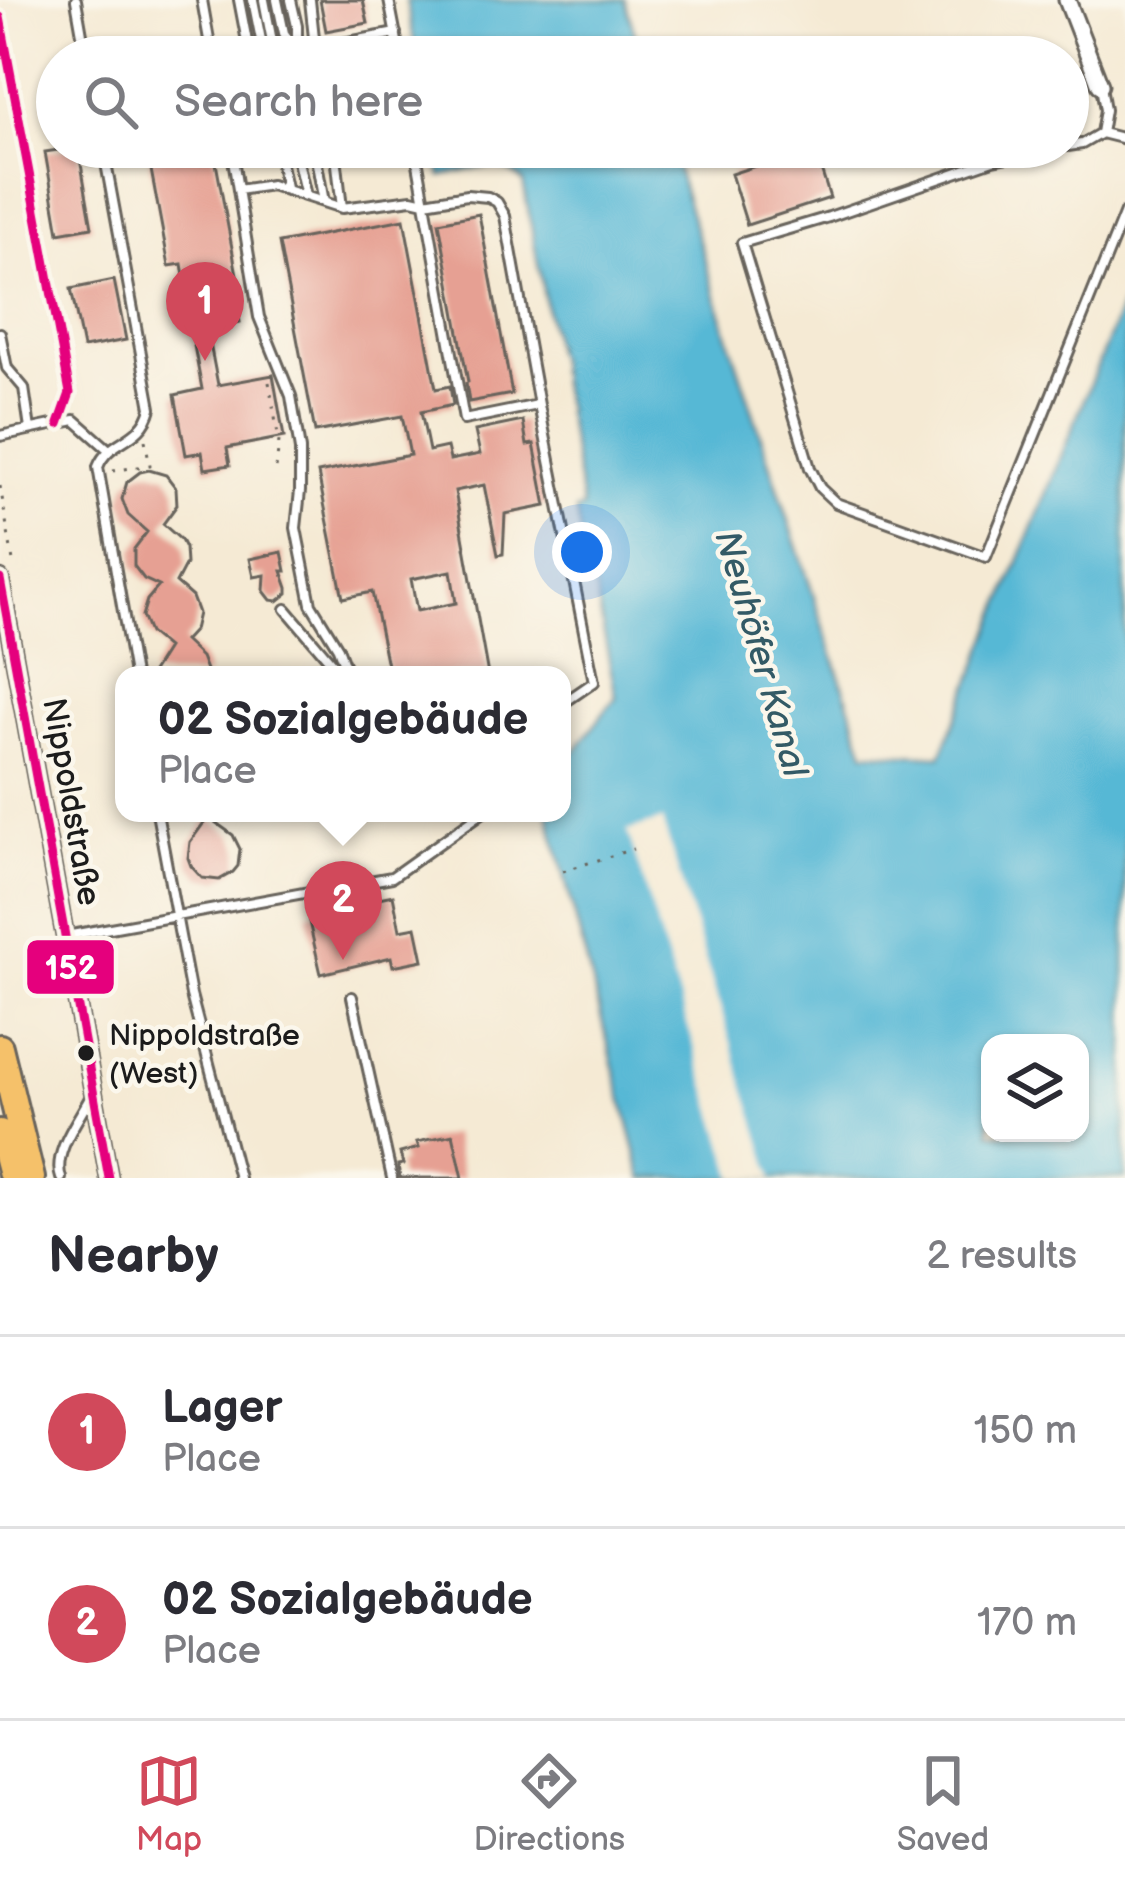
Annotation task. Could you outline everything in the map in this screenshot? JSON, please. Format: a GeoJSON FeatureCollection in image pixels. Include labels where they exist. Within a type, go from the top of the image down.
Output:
{"type":"FeatureCollection","features":[{"type":"Feature","properties":{"kind":"main road"},"geometry":{"type":"LineString","coordinates":[[0,1048],[32,1178]]}},
{"type":"Feature","properties":{"kind":"main road"},"geometry":{"type":"LineString","coordinates":[[0,1132],[12,1178]]}},
{"type":"Feature","properties":{"kind":"street"},"geometry":{"type":"LineString","coordinates":[[1067,0],[1081,36]]}},
{"type":"Feature","properties":{"kind":"street"},"geometry":{"type":"LineString","coordinates":[[1089,57],[1100,85]]}},
{"type":"Feature","properties":{"kind":"street","name":"Nippoldstraße"},"geometry":{"type":"LineString","coordinates":[[0,579],[109,1178]]}},
{"type":"Feature","properties":{"kind":"lane"},"geometry":{"type":"LineString","coordinates":[[76,0],[82,36]]}},
{"type":"Feature","properties":{"kind":"lane"},"geometry":{"type":"LineString","coordinates":[[202,0],[208,36]]}},
{"type":"Feature","properties":{"kind":"lane"},"geometry":{"type":"LineString","coordinates":[[238,0],[246,36]]}},
{"type":"Feature","properties":{"kind":"lane"},"geometry":{"type":"LineString","coordinates":[[253,0],[260,36]]}},
{"type":"Feature","properties":{"kind":"lane"},"geometry":{"type":"LineString","coordinates":[[264,0],[270,36]]}},
{"type":"Feature","properties":{"kind":"lane"},"geometry":{"type":"LineString","coordinates":[[277,0],[286,36]]}},
{"type":"Feature","properties":{"kind":"lane"},"geometry":{"type":"LineString","coordinates":[[291,0],[297,36]]}},
{"type":"Feature","properties":{"kind":"lane"},"geometry":{"type":"LineString","coordinates":[[310,0],[313,36]]}},
{"type":"Feature","properties":{"kind":"lane"},"geometry":{"type":"LineString","coordinates":[[389,0],[396,36]]}},
{"type":"Feature","properties":{"kind":"lane"},"geometry":{"type":"LineString","coordinates":[[0,17],[70,393],[59,424]]}},
{"type":"Feature","properties":{"kind":"lane"},"geometry":{"type":"LineString","coordinates":[[383,36],[396,33]]}},
{"type":"Feature","properties":{"kind":"lane"},"geometry":{"type":"LineString","coordinates":[[1100,85],[1106,110],[1101,133]]}},
{"type":"Feature","properties":{"kind":"lane"},"geometry":{"type":"LineString","coordinates":[[1089,140],[1101,133],[1125,139]]}},
{"type":"Feature","properties":{"kind":"lane"},"geometry":{"type":"LineString","coordinates":[[107,168],[151,408],[143,428],[109,450],[98,467],[132,666]]}},
{"type":"Feature","properties":{"kind":"lane"},"geometry":{"type":"LineString","coordinates":[[234,168],[260,316],[291,396],[301,450],[296,528],[311,604],[338,648],[343,666]]}},
{"type":"Feature","properties":{"kind":"lane"},"geometry":{"type":"LineString","coordinates":[[282,168],[286,190]]}},
{"type":"Feature","properties":{"kind":"lane"},"geometry":{"type":"LineString","coordinates":[[300,168],[306,196]]}},
{"type":"Feature","properties":{"kind":"lane"},"geometry":{"type":"LineString","coordinates":[[317,168],[324,202]]}},
{"type":"Feature","properties":{"kind":"lane"},"geometry":{"type":"LineString","coordinates":[[337,168],[342,208]]}},
{"type":"Feature","properties":{"kind":"lane"},"geometry":{"type":"LineString","coordinates":[[419,168],[464,420],[538,405]]}},
{"type":"Feature","properties":{"kind":"lane"},"geometry":{"type":"LineString","coordinates":[[970,168],[742,243],[820,488],[836,503],[986,557],[1125,212]]}},
{"type":"Feature","properties":{"kind":"lane"},"geometry":{"type":"LineString","coordinates":[[238,190],[271,184],[342,208],[467,195],[488,196],[496,202],[505,216],[594,682],[571,698]]}},
{"type":"Feature","properties":{"kind":"lane"},"geometry":{"type":"LineString","coordinates":[[0,333],[7,368],[24,388],[30,429]]}},
{"type":"Feature","properties":{"kind":"lane"},"geometry":{"type":"LineString","coordinates":[[0,436],[75,421],[109,450]]}},
{"type":"Feature","properties":{"kind":"lane"},"geometry":{"type":"LineString","coordinates":[[286,609],[337,666]]}},
{"type":"Feature","properties":{"kind":"lane"},"geometry":{"type":"LineString","coordinates":[[159,822],[214,1090],[239,1178]]}},
{"type":"Feature","properties":{"kind":"lane"},"geometry":{"type":"LineString","coordinates":[[64,936],[392,877],[469,822]]}},
{"type":"Feature","properties":{"kind":"lane"},"geometry":{"type":"LineString","coordinates":[[352,997],[392,1178]]}},
{"type":"Feature","properties":{"kind":"lane"},"geometry":{"type":"LineString","coordinates":[[62,1178],[58,1172],[61,1154],[92,1093]]}},
{"type":"Feature","properties":{"kind":"path"},"geometry":{"type":"LineString","coordinates":[[109,472],[150,465],[143,428]]}},
{"type":"Feature","properties":{"kind":"path"},"geometry":{"type":"LineString","coordinates":[[563,871],[633,849]]}},
{"type":"Feature","properties":{"kind":"water"},"geometry":{"type":"Polygon","coordinates":[[[406,0],[625,0],[636,36],[413,36],[406,0]]]}},
{"type":"Feature","properties":{"kind":"water"},"geometry":{"type":"Polygon","coordinates":[[[439,168],[484,168],[441,176],[439,168]]]}},
{"type":"Feature","properties":{"kind":"water","name":"Neuhöfer Kanal"},"geometry":{"type":"Polygon","coordinates":[[[500,168],[676,168],[865,752],[941,756],[1125,297],[1125,1178],[643,1178],[550,822],[571,822],[571,756],[616,697],[576,511],[583,508],[523,182],[500,168]]]}},
{"type":"Feature","properties":{"kind":"pier"},"geometry":{"type":"Polygon","coordinates":[[[662,820],[773,1178],[735,1178],[627,831],[662,820]]]}},
{"type":"Feature","properties":{"kind":"building"},"geometry":{"type":"Polygon","coordinates":[[[320,0],[363,0],[368,23],[326,31],[320,0]]]}},
{"type":"Feature","properties":{"kind":"building"},"geometry":{"type":"Polygon","coordinates":[[[48,168],[82,168],[92,227],[59,233],[48,168]]]}},
{"type":"Feature","properties":{"kind":"building"},"geometry":{"type":"Polygon","coordinates":[[[151,168],[217,168],[238,280],[233,281],[240,322],[207,328],[218,385],[273,375],[284,437],[227,448],[230,465],[205,469],[202,452],[186,455],[175,395],[202,389],[190,324],[182,326],[178,301],[188,300],[182,264],[169,266],[151,168]]]}},
{"type":"Feature","properties":{"kind":"building"},"geometry":{"type":"Polygon","coordinates":[[[749,168],[821,168],[830,198],[747,225],[731,174],[749,168]]]}},
{"type":"Feature","properties":{"kind":"building"},"geometry":{"type":"Polygon","coordinates":[[[479,214],[512,394],[469,402],[439,222],[479,214]]]}},
{"type":"Feature","properties":{"kind":"building"},"geometry":{"type":"Polygon","coordinates":[[[404,219],[436,389],[450,386],[453,405],[421,412],[429,451],[447,447],[450,460],[480,454],[475,431],[523,421],[527,445],[534,444],[546,506],[505,514],[503,554],[498,555],[484,485],[455,491],[486,666],[387,666],[372,592],[343,598],[318,473],[410,455],[402,416],[315,432],[279,243],[404,219]],[[451,571],[411,579],[417,611],[456,603],[451,571]]]}},
{"type":"Feature","properties":{"kind":"building"},"geometry":{"type":"Polygon","coordinates":[[[114,280],[126,340],[83,348],[71,289],[114,280]]]}},
{"type":"Feature","properties":{"kind":"building"},"geometry":{"type":"Polygon","coordinates":[[[140,472],[166,475],[176,488],[177,505],[163,524],[185,548],[186,564],[176,583],[192,597],[198,613],[194,630],[184,641],[204,666],[156,666],[167,648],[149,633],[142,616],[159,586],[144,579],[134,566],[134,549],[147,532],[128,515],[122,499],[127,482],[140,472]]]}},
{"type":"Feature","properties":{"kind":"building"},"geometry":{"type":"Polygon","coordinates":[[[282,552],[288,593],[271,600],[264,591],[265,575],[254,577],[250,559],[282,552]]]}},
{"type":"Feature","properties":{"kind":"building"},"geometry":{"type":"Polygon","coordinates":[[[204,822],[215,822],[233,835],[240,849],[238,866],[219,880],[202,878],[188,858],[190,842],[204,822]]]}},
{"type":"Feature","properties":{"kind":"building"},"geometry":{"type":"Polygon","coordinates":[[[393,895],[400,930],[416,927],[423,960],[393,966],[391,957],[321,974],[307,913],[393,895]]]}},
{"type":"Feature","properties":{"kind":"building"},"geometry":{"type":"Polygon","coordinates":[[[453,1134],[463,1178],[400,1178],[400,1153],[419,1148],[417,1142],[453,1134]]]}},
{"type":"Feature","properties":{"kind":"transit line","name":"152"},"geometry":{"type":"LineString","coordinates":[[0,17],[70,393],[59,424]]}},
{"type":"Feature","properties":{"kind":"transit line","name":"152"},"geometry":{"type":"LineString","coordinates":[[0,579],[109,1178]]}},
{"type":"Feature","properties":{"kind":"place","name":"Lager"},"geometry":{"type":"Point","coordinates":[205,361]}},
{"type":"Feature","properties":{"kind":"place","name":"02 Sozialgebäude"},"geometry":{"type":"Point","coordinates":[343,960]}},
{"type":"Feature","properties":{"kind":"place","name":"Nippoldstraße (West)"},"geometry":{"type":"Point","coordinates":[86,1053]}}]}
